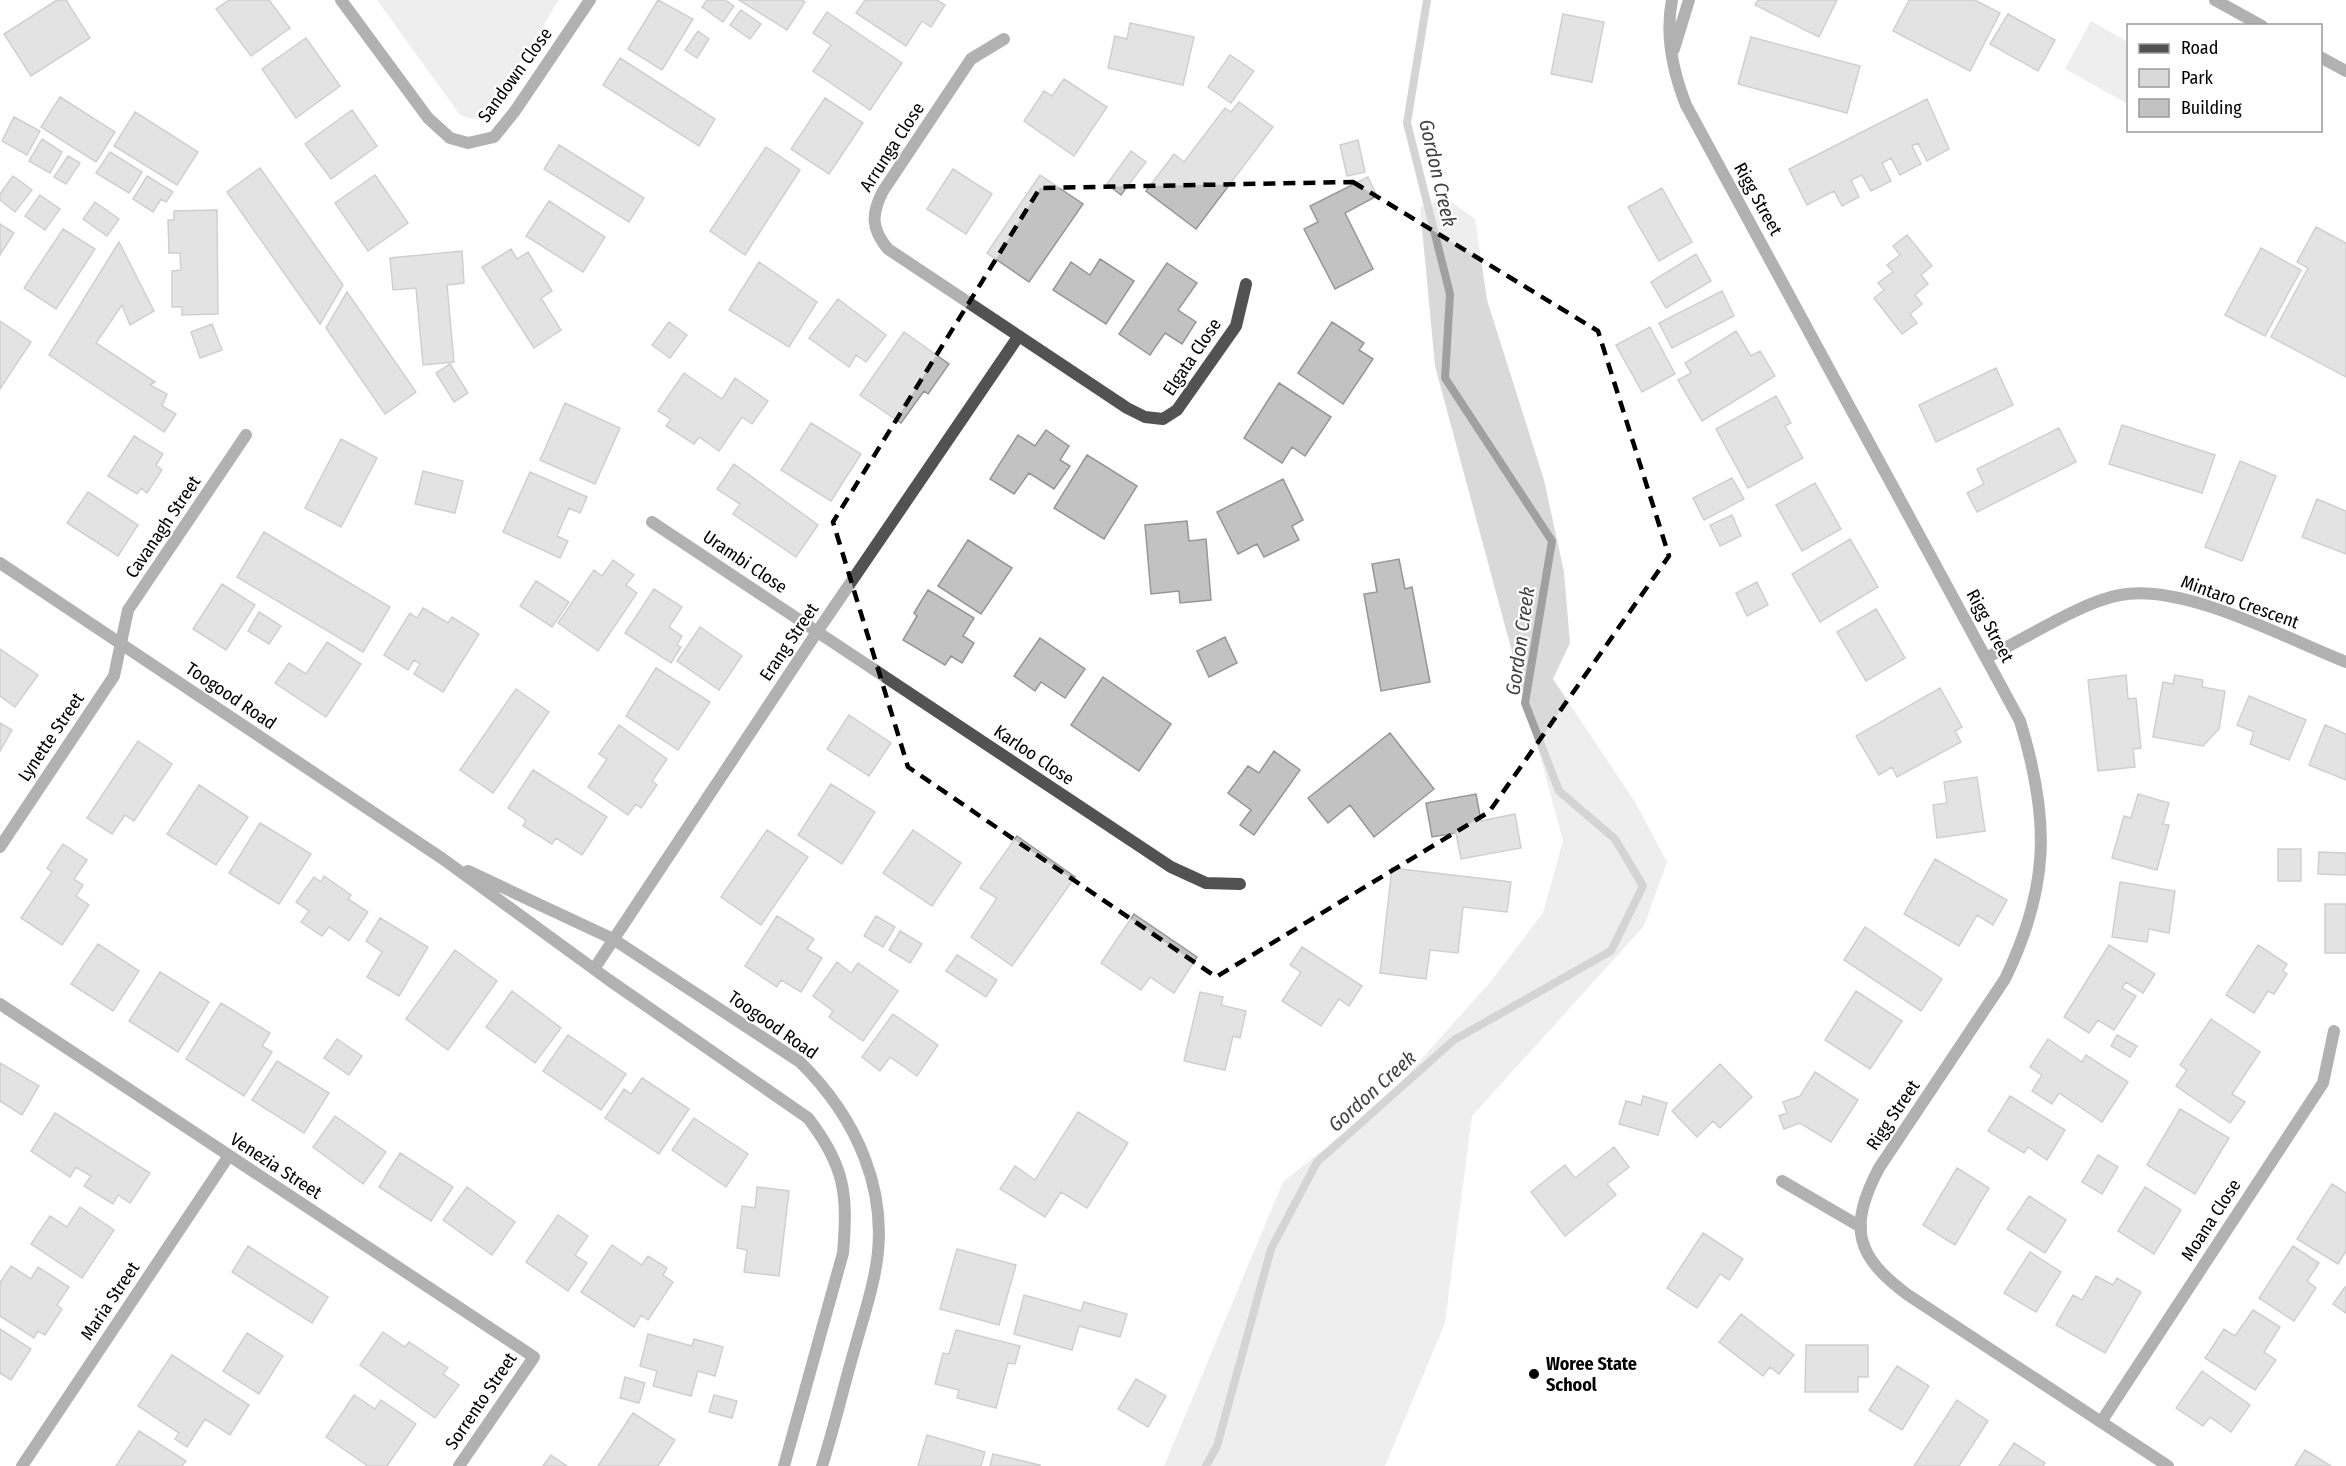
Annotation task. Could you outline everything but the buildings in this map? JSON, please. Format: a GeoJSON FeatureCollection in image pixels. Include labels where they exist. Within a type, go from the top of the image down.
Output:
{"type":"FeatureCollection","features":[{"type":"Feature","properties":{"kind":"street","name":"Sandown Close"},"geometry":{"type":"LineString","coordinates":[[340,0],[429,118],[450,138],[468,143],[494,137],[515,111],[590,0]]}},
{"type":"Feature","properties":{"kind":"street","name":"Rigg Street"},"geometry":{"type":"LineString","coordinates":[[1671,0],[1669,24],[1672,56],[1678,86],[1686,105],[1988,657],[2020,721],[2034,766],[2041,808],[2042,843],[2030,920],[2005,979],[1879,1168],[1866,1194],[1861,1227],[1863,1243],[1870,1259],[1884,1277],[2168,1466]]}},
{"type":"Feature","properties":{"kind":"street","name":"Rigg Street"},"geometry":{"type":"LineString","coordinates":[[1672,56],[1689,0]]}},
{"type":"Feature","properties":{"kind":"street"},"geometry":{"type":"LineString","coordinates":[[2214,0],[2258,24]]}},
{"type":"Feature","properties":{"kind":"street","name":"Arrunga Close"},"geometry":{"type":"LineString","coordinates":[[1004,39],[971,59],[883,191],[875,205],[873,222],[878,237],[888,249],[1018,337]]}},
{"type":"Feature","properties":{"kind":"street"},"geometry":{"type":"LineString","coordinates":[[2322,58],[2346,71]]}},
{"type":"Feature","properties":{"kind":"street","name":"Elgata Close"},"geometry":{"type":"LineString","coordinates":[[1018,337],[1127,408],[1145,417],[1163,419],[1178,411],[1236,326],[1246,284]]}},
{"type":"Feature","properties":{"kind":"street","name":"Erang Street"},"geometry":{"type":"LineString","coordinates":[[594,969],[817,632],[1018,337]]}},
{"type":"Feature","properties":{"kind":"street","name":"Cavanagh Street"},"geometry":{"type":"LineString","coordinates":[[120,643],[128,610],[246,435]]}},
{"type":"Feature","properties":{"kind":"street","name":"Urambi Close"},"geometry":{"type":"LineString","coordinates":[[652,522],[817,632]]}},
{"type":"Feature","properties":{"kind":"street","name":"Toogood Road"},"geometry":{"type":"LineString","coordinates":[[0,563],[443,859],[594,969],[808,1118],[826,1142],[839,1167],[845,1195],[843,1253],[784,1466]]}},
{"type":"Feature","properties":{"kind":"street","name":"Mintaro Crescent"},"geometry":{"type":"LineString","coordinates":[[1988,657],[2082,609],[2119,595],[2140,593],[2164,594],[2194,601],[2346,662]]}},
{"type":"Feature","properties":{"kind":"street","name":"Karloo Close"},"geometry":{"type":"LineString","coordinates":[[817,632],[1171,867],[1206,883],[1240,884]]}},
{"type":"Feature","properties":{"kind":"street","name":"Lynette Street"},"geometry":{"type":"LineString","coordinates":[[0,847],[114,676],[120,643]]}},
{"type":"Feature","properties":{"kind":"street","name":"Toogood Road"},"geometry":{"type":"LineString","coordinates":[[443,859],[614,939],[800,1062],[824,1087],[846,1118],[866,1158],[876,1197],[879,1235],[875,1272],[822,1466]]}},
{"type":"Feature","properties":{"kind":"street","name":"Venezia Street"},"geometry":{"type":"LineString","coordinates":[[0,1004],[228,1157],[534,1357]]}},
{"type":"Feature","properties":{"kind":"street","name":"Moana Close"},"geometry":{"type":"LineString","coordinates":[[2101,1422],[2323,1083],[2334,1031]]}},
{"type":"Feature","properties":{"kind":"street","name":"Maria Street"},"geometry":{"type":"LineString","coordinates":[[22,1466],[228,1157]]}},
{"type":"Feature","properties":{"kind":"street"},"geometry":{"type":"LineString","coordinates":[[1782,1181],[1861,1227]]}},
{"type":"Feature","properties":{"kind":"street","name":"Sorrento Street"},"geometry":{"type":"LineString","coordinates":[[459,1466],[534,1357]]}},
{"type":"Feature","properties":{"kind":"highlighted area"},"geometry":{"type":"Polygon","coordinates":[[[1353,182],[1598,331],[1669,556],[1489,812],[1216,977],[908,767],[833,522],[1040,188],[1353,182]]]}},
{"type":"Feature","properties":{"kind":"green space"},"geometry":{"type":"Polygon","coordinates":[[[377,0],[559,0],[488,115],[472,119],[460,115],[377,0]]]}},
{"type":"Feature","properties":{"kind":"green space"},"geometry":{"type":"Polygon","coordinates":[[[2091,21],[2127,41],[2127,103],[2065,69],[2091,21]]]}},
{"type":"Feature","properties":{"kind":"green space"},"geometry":{"type":"Polygon","coordinates":[[[1446,198],[1475,219],[1487,300],[1544,480],[1564,572],[1570,643],[1553,679],[1635,802],[1667,862],[1644,926],[1472,1116],[1445,1323],[1385,1466],[1164,1466],[1283,1182],[1386,1099],[1492,980],[1543,913],[1563,841],[1435,366],[1420,207],[1446,198]]]}},
{"type":"Feature","properties":{"kind":"waterway","name":"Gordon Creek"},"geometry":{"type":"LineString","coordinates":[[1206,1466],[1217,1446],[1271,1249],[1317,1162],[1454,1040],[1611,951],[1643,886],[1615,839],[1559,791],[1525,703],[1552,541],[1445,378],[1450,294],[1407,123],[1427,0]]}},
{"type":"Feature","properties":{"kind":"place","name":"Woree State School"},"geometry":{"type":"Point","coordinates":[1534,1374]}}]}
